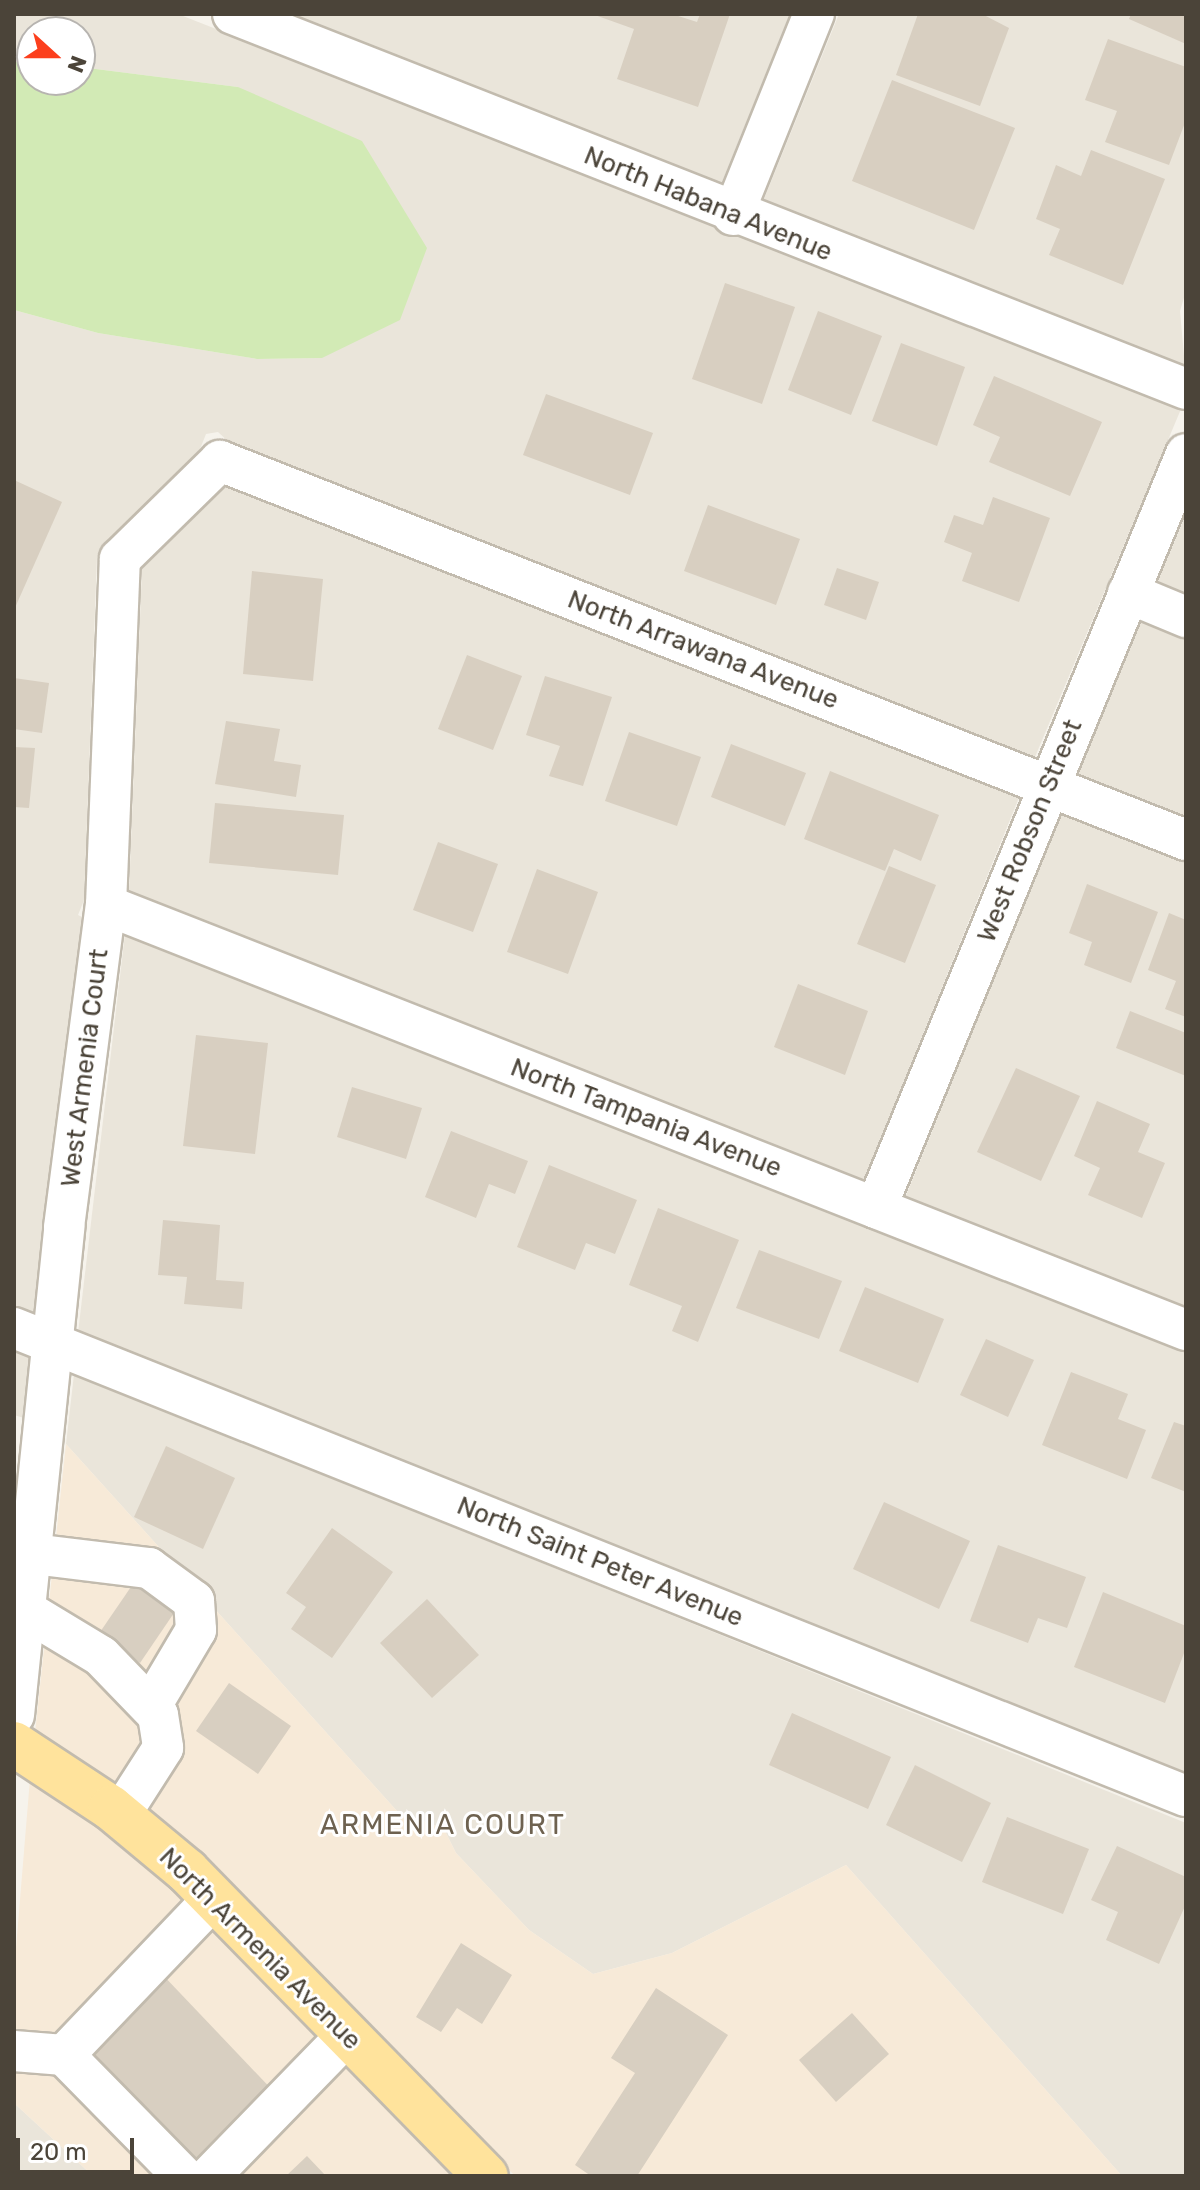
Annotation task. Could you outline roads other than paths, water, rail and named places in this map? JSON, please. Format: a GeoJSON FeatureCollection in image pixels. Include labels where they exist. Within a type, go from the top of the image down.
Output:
{"type":"FeatureCollection","features":[{"type":"Feature","properties":{"kind":"main road","name":"North Armenia Avenue"},"geometry":{"type":"LineString","coordinates":[[14,1744],[120,1815],[214,1898],[486,2176]]}},
{"type":"Feature","properties":{"kind":"street","name":"North Habana Avenue"},"geometry":{"type":"LineString","coordinates":[[233,14],[733,215],[1186,389]]}},
{"type":"Feature","properties":{"kind":"street"},"geometry":{"type":"LineString","coordinates":[[733,215],[814,14]]}},
{"type":"Feature","properties":{"kind":"street","name":"West Robson Street"},"geometry":{"type":"LineString","coordinates":[[876,1208],[1186,454]]}},
{"type":"Feature","properties":{"kind":"street","name":"North Arrawana Avenue"},"geometry":{"type":"LineString","coordinates":[[220,461],[1186,840]]}},
{"type":"Feature","properties":{"kind":"street","name":"West Armenia Court"},"geometry":{"type":"LineString","coordinates":[[14,1715],[106,905],[120,559],[220,461]]}},
{"type":"Feature","properties":{"kind":"street"},"geometry":{"type":"LineString","coordinates":[[1128,593],[1186,617]]}},
{"type":"Feature","properties":{"kind":"street","name":"North Tampania Avenue"},"geometry":{"type":"LineString","coordinates":[[106,905],[1186,1330]]}},
{"type":"Feature","properties":{"kind":"street","name":"North Saint Peter Avenue"},"geometry":{"type":"LineString","coordinates":[[14,1328],[1186,1796]]}},
{"type":"Feature","properties":{"kind":"street"},"geometry":{"type":"LineString","coordinates":[[33,1554],[149,1568],[194,1601],[196,1630],[152,1704]]}},
{"type":"Feature","properties":{"kind":"street"},"geometry":{"type":"LineString","coordinates":[[28,1612],[101,1656],[152,1704],[163,1748],[120,1815]]}},
{"type":"Feature","properties":{"kind":"street"},"geometry":{"type":"LineString","coordinates":[[64,2055],[214,1898]]}},
{"type":"Feature","properties":{"kind":"street"},"geometry":{"type":"LineString","coordinates":[[210,2176],[347,2035]]}},
{"type":"Feature","properties":{"kind":"street"},"geometry":{"type":"LineString","coordinates":[[14,2051],[64,2055],[183,2176]]}},
{"type":"Feature","properties":{"kind":"district","name":"ARMENIA COURT"},"geometry":{"type":"Point","coordinates":[443,1825]}}]}
